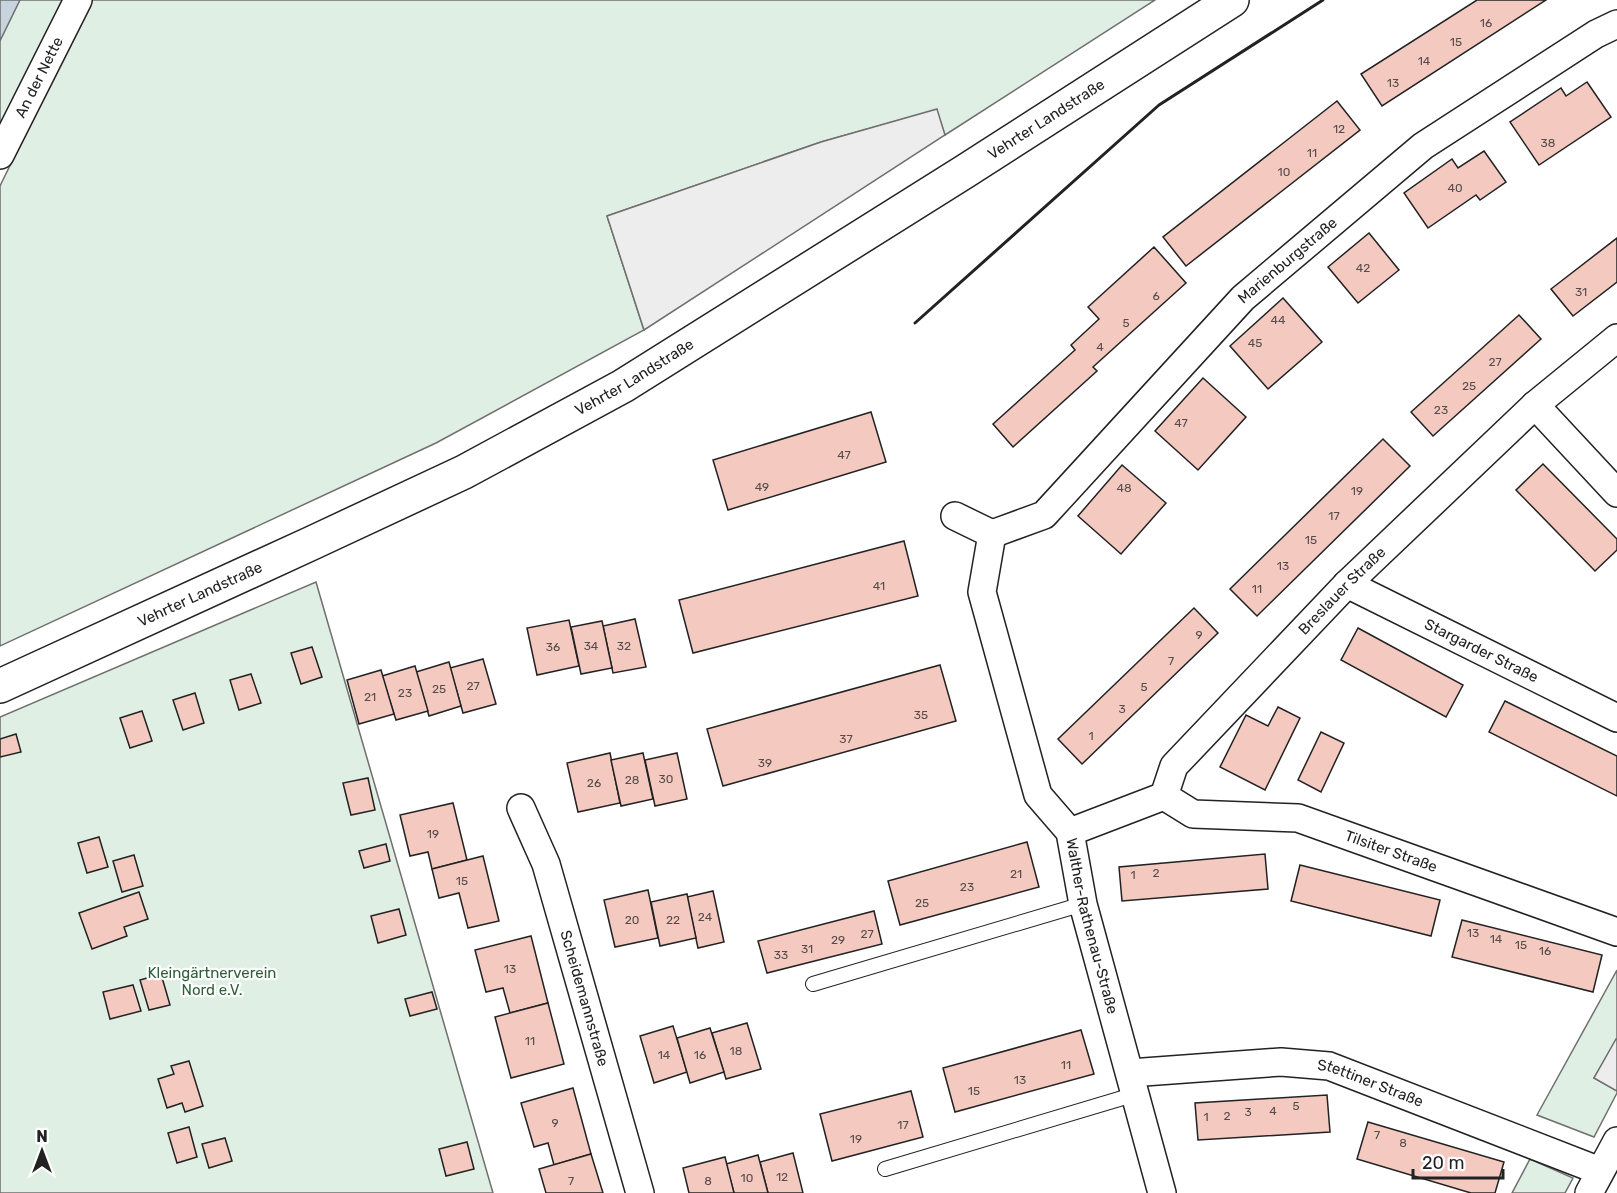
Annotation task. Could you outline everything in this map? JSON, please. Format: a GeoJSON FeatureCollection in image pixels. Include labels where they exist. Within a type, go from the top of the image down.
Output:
{"type":"FeatureCollection","features":[{"type":"Feature","properties":{"kind":"main road","name":"Vehrter Landstraße"},"geometry":{"type":"LineString","coordinates":[[0,686],[464,472],[622,386],[945,185],[1232,0]]}},
{"type":"Feature","properties":{"kind":"street","name":"An der Nette"},"geometry":{"type":"LineString","coordinates":[[0,155],[78,0]]}},
{"type":"Feature","properties":{"kind":"street","name":"Marienburgstraße"},"geometry":{"type":"LineString","coordinates":[[992,534],[1044,515],[1243,298],[1423,146],[1596,34],[1617,24]]}},
{"type":"Feature","properties":{"kind":"street","name":"Breslauer Straße"},"geometry":{"type":"LineString","coordinates":[[1164,796],[1174,766],[1347,584],[1535,405],[1617,338]]}},
{"type":"Feature","properties":{"kind":"street"},"geometry":{"type":"LineString","coordinates":[[1535,405],[1617,493]]}},
{"type":"Feature","properties":{"kind":"street"},"geometry":{"type":"LineString","coordinates":[[955,516],[992,534]]}},
{"type":"Feature","properties":{"kind":"street","name":"Walther-Rathenau-Straße"},"geometry":{"type":"LineString","coordinates":[[992,534],[982,592],[1038,795],[1070,832],[1083,904],[1162,1193]]}},
{"type":"Feature","properties":{"kind":"street","name":"Stargarder Straße"},"geometry":{"type":"LineString","coordinates":[[1347,584],[1617,718]]}},
{"type":"Feature","properties":{"kind":"street"},"geometry":{"type":"LineString","coordinates":[[1070,832],[1164,796]]}},
{"type":"Feature","properties":{"kind":"street","name":"Tilsiter Straße"},"geometry":{"type":"LineString","coordinates":[[1164,796],[1193,814],[1298,818],[1617,932]]}},
{"type":"Feature","properties":{"kind":"street","name":"Scheidemannstraße"},"geometry":{"type":"LineString","coordinates":[[521,808],[546,864],[640,1193]]}},
{"type":"Feature","properties":{"kind":"street","name":"Stettiner Straße"},"geometry":{"type":"LineString","coordinates":[[1133,1084],[1281,1062],[1329,1066],[1595,1182]]}},
{"type":"Feature","properties":{"kind":"street"},"geometry":{"type":"LineString","coordinates":[[1595,1182],[1617,1141]]}},
{"type":"Feature","properties":{"kind":"lane"},"geometry":{"type":"LineString","coordinates":[[813,984],[1083,904]]}},
{"type":"Feature","properties":{"kind":"lane"},"geometry":{"type":"LineString","coordinates":[[885,1169],[1133,1084]]}},
{"type":"Feature","properties":{"kind":"green space"},"geometry":{"type":"Polygon","coordinates":[[[0,0],[65,0],[0,127],[0,0]]]}},
{"type":"Feature","properties":{"kind":"green space"},"geometry":{"type":"Polygon","coordinates":[[[91,0],[1155,0],[945,135],[936,110],[821,142],[607,216],[644,330],[436,443],[0,646],[0,186],[91,0]]]}},
{"type":"Feature","properties":{"kind":"green space","name":"Kleingärtnerverein Nord e.V."},"geometry":{"type":"Polygon","coordinates":[[[316,582],[493,1193],[0,1193],[0,717],[316,582]]]}},
{"type":"Feature","properties":{"kind":"green space"},"geometry":{"type":"Polygon","coordinates":[[[1617,970],[1617,1039],[1594,1078],[1617,1093],[1594,1137],[1537,1115],[1617,970]]]}},
{"type":"Feature","properties":{"kind":"green space"},"geometry":{"type":"Polygon","coordinates":[[[1530,1159],[1573,1178],[1565,1193],[1512,1193],[1530,1159]]]}},
{"type":"Feature","properties":{"kind":"shaded area"},"geometry":{"type":"Polygon","coordinates":[[[0,0],[20,0],[0,41],[0,0]]]}},
{"type":"Feature","properties":{"kind":"shaded area"},"geometry":{"type":"Polygon","coordinates":[[[937,109],[945,135],[644,330],[607,216],[821,142],[937,109]]]}},
{"type":"Feature","properties":{"kind":"shaded area"},"geometry":{"type":"Polygon","coordinates":[[[1617,1039],[1617,1091],[1594,1078],[1617,1039]]]}},
{"type":"Feature","properties":{"kind":"building"},"geometry":{"type":"Polygon","coordinates":[[[1477,0],[1546,0],[1382,106],[1361,74],[1477,0]]]}},
{"type":"Feature","properties":{"kind":"building"},"geometry":{"type":"Polygon","coordinates":[[[1587,82],[1611,117],[1539,165],[1510,122],[1561,88],[1566,96],[1587,82]]]}},
{"type":"Feature","properties":{"kind":"building"},"geometry":{"type":"Polygon","coordinates":[[[1337,101],[1360,130],[1186,266],[1163,237],[1337,101]]]}},
{"type":"Feature","properties":{"kind":"building"},"geometry":{"type":"Polygon","coordinates":[[[1484,151],[1506,182],[1480,200],[1476,195],[1428,228],[1404,193],[1452,159],[1458,168],[1484,151]]]}},
{"type":"Feature","properties":{"kind":"building"},"geometry":{"type":"Polygon","coordinates":[[[1369,233],[1399,270],[1358,303],[1328,267],[1369,233]]]}},
{"type":"Feature","properties":{"kind":"building"},"geometry":{"type":"Polygon","coordinates":[[[1617,238],[1617,282],[1573,316],[1551,289],[1617,238]]]}},
{"type":"Feature","properties":{"kind":"building"},"geometry":{"type":"Polygon","coordinates":[[[1154,247],[1186,283],[1093,367],[1097,371],[1013,447],[993,424],[1075,350],[1071,345],[1099,319],[1088,307],[1154,247]]]}},
{"type":"Feature","properties":{"kind":"building"},"geometry":{"type":"Polygon","coordinates":[[[1283,298],[1322,342],[1268,389],[1230,346],[1283,298]]]}},
{"type":"Feature","properties":{"kind":"building"},"geometry":{"type":"Polygon","coordinates":[[[1519,315],[1541,339],[1433,436],[1411,412],[1519,315]]]}},
{"type":"Feature","properties":{"kind":"building"},"geometry":{"type":"Polygon","coordinates":[[[1203,378],[1246,417],[1198,470],[1155,431],[1203,378]]]}},
{"type":"Feature","properties":{"kind":"building"},"geometry":{"type":"Polygon","coordinates":[[[871,412],[886,462],[728,510],[713,460],[871,412]]]}},
{"type":"Feature","properties":{"kind":"building"},"geometry":{"type":"Polygon","coordinates":[[[1383,439],[1410,466],[1257,616],[1230,589],[1383,439]]]}},
{"type":"Feature","properties":{"kind":"building"},"geometry":{"type":"Polygon","coordinates":[[[1543,464],[1617,539],[1617,550],[1595,571],[1516,490],[1543,464]]]}},
{"type":"Feature","properties":{"kind":"building"},"geometry":{"type":"Polygon","coordinates":[[[1122,465],[1166,503],[1121,554],[1078,516],[1122,465]]]}},
{"type":"Feature","properties":{"kind":"building"},"geometry":{"type":"Polygon","coordinates":[[[904,541],[918,596],[693,653],[679,600],[904,541]]]}},
{"type":"Feature","properties":{"kind":"building"},"geometry":{"type":"Polygon","coordinates":[[[1194,608],[1218,633],[1082,764],[1058,739],[1194,608]]]}},
{"type":"Feature","properties":{"kind":"building"},"geometry":{"type":"Polygon","coordinates":[[[635,619],[646,667],[613,673],[603,626],[635,619]]]}},
{"type":"Feature","properties":{"kind":"building"},"geometry":{"type":"Polygon","coordinates":[[[569,620],[579,666],[537,675],[527,628],[569,620]]]}},
{"type":"Feature","properties":{"kind":"building"},"geometry":{"type":"Polygon","coordinates":[[[602,621],[612,668],[581,674],[571,627],[602,621]]]}},
{"type":"Feature","properties":{"kind":"building"},"geometry":{"type":"Polygon","coordinates":[[[1358,628],[1463,685],[1446,717],[1341,660],[1358,628]]]}},
{"type":"Feature","properties":{"kind":"building"},"geometry":{"type":"Polygon","coordinates":[[[312,647],[322,677],[301,684],[291,653],[312,647]]]}},
{"type":"Feature","properties":{"kind":"building"},"geometry":{"type":"Polygon","coordinates":[[[483,659],[496,704],[463,713],[450,668],[483,659]]]}},
{"type":"Feature","properties":{"kind":"building"},"geometry":{"type":"Polygon","coordinates":[[[449,662],[461,706],[429,716],[416,672],[449,662]]]}},
{"type":"Feature","properties":{"kind":"building"},"geometry":{"type":"Polygon","coordinates":[[[940,665],[956,721],[723,786],[707,729],[940,665]]]}},
{"type":"Feature","properties":{"kind":"building"},"geometry":{"type":"Polygon","coordinates":[[[415,666],[428,711],[396,720],[382,676],[415,666]]]}},
{"type":"Feature","properties":{"kind":"building"},"geometry":{"type":"Polygon","coordinates":[[[381,670],[394,714],[359,724],[347,680],[381,670]]]}},
{"type":"Feature","properties":{"kind":"building"},"geometry":{"type":"Polygon","coordinates":[[[251,674],[261,703],[239,710],[230,680],[251,674]]]}},
{"type":"Feature","properties":{"kind":"building"},"geometry":{"type":"Polygon","coordinates":[[[195,693],[204,723],[183,730],[173,700],[195,693]]]}},
{"type":"Feature","properties":{"kind":"building"},"geometry":{"type":"Polygon","coordinates":[[[1505,701],[1617,756],[1617,796],[1489,732],[1505,701]]]}},
{"type":"Feature","properties":{"kind":"building"},"geometry":{"type":"Polygon","coordinates":[[[1278,707],[1300,718],[1265,790],[1220,767],[1246,715],[1268,726],[1278,707]]]}},
{"type":"Feature","properties":{"kind":"building"},"geometry":{"type":"Polygon","coordinates":[[[142,711],[152,741],[130,748],[120,718],[142,711]]]}},
{"type":"Feature","properties":{"kind":"building"},"geometry":{"type":"Polygon","coordinates":[[[1321,732],[1344,743],[1321,792],[1298,780],[1321,732]]]}},
{"type":"Feature","properties":{"kind":"building"},"geometry":{"type":"Polygon","coordinates":[[[16,734],[21,752],[0,757],[0,739],[16,734]]]}},
{"type":"Feature","properties":{"kind":"building"},"geometry":{"type":"Polygon","coordinates":[[[610,753],[620,803],[578,812],[567,763],[610,753]]]}},
{"type":"Feature","properties":{"kind":"building"},"geometry":{"type":"Polygon","coordinates":[[[643,753],[653,799],[621,806],[611,760],[643,753]]]}},
{"type":"Feature","properties":{"kind":"building"},"geometry":{"type":"Polygon","coordinates":[[[677,753],[687,799],[655,806],[645,760],[677,753]]]}},
{"type":"Feature","properties":{"kind":"building"},"geometry":{"type":"Polygon","coordinates":[[[368,778],[375,810],[351,815],[343,783],[368,778]]]}},
{"type":"Feature","properties":{"kind":"building"},"geometry":{"type":"Polygon","coordinates":[[[453,803],[467,860],[432,869],[428,852],[410,856],[400,815],[453,803]]]}},
{"type":"Feature","properties":{"kind":"building"},"geometry":{"type":"Polygon","coordinates":[[[99,837],[108,867],[87,873],[78,843],[99,837]]]}},
{"type":"Feature","properties":{"kind":"building"},"geometry":{"type":"Polygon","coordinates":[[[1027,842],[1039,887],[900,925],[888,881],[1027,842]]]}},
{"type":"Feature","properties":{"kind":"building"},"geometry":{"type":"Polygon","coordinates":[[[386,844],[390,861],[364,868],[359,851],[386,844]]]}},
{"type":"Feature","properties":{"kind":"building"},"geometry":{"type":"Polygon","coordinates":[[[1265,854],[1268,889],[1122,901],[1119,867],[1265,854]]]}},
{"type":"Feature","properties":{"kind":"building"},"geometry":{"type":"Polygon","coordinates":[[[134,855],[143,886],[122,892],[113,861],[134,855]]]}},
{"type":"Feature","properties":{"kind":"building"},"geometry":{"type":"Polygon","coordinates":[[[483,856],[499,921],[468,928],[459,893],[439,898],[432,869],[483,856]]]}},
{"type":"Feature","properties":{"kind":"building"},"geometry":{"type":"Polygon","coordinates":[[[1300,865],[1440,900],[1431,936],[1291,901],[1300,865]]]}},
{"type":"Feature","properties":{"kind":"building"},"geometry":{"type":"Polygon","coordinates":[[[648,890],[658,938],[615,947],[604,900],[648,890]]]}},
{"type":"Feature","properties":{"kind":"building"},"geometry":{"type":"Polygon","coordinates":[[[713,891],[724,942],[698,948],[687,897],[713,891]]]}},
{"type":"Feature","properties":{"kind":"building"},"geometry":{"type":"Polygon","coordinates":[[[139,892],[148,919],[124,927],[127,936],[92,949],[79,913],[139,892]]]}},
{"type":"Feature","properties":{"kind":"building"},"geometry":{"type":"Polygon","coordinates":[[[687,894],[696,938],[660,946],[651,902],[687,894]]]}},
{"type":"Feature","properties":{"kind":"building"},"geometry":{"type":"Polygon","coordinates":[[[399,909],[406,935],[378,943],[371,916],[399,909]]]}},
{"type":"Feature","properties":{"kind":"building"},"geometry":{"type":"Polygon","coordinates":[[[874,911],[882,944],[767,973],[758,941],[874,911]]]}},
{"type":"Feature","properties":{"kind":"building"},"geometry":{"type":"Polygon","coordinates":[[[1462,920],[1602,955],[1593,992],[1452,957],[1462,920]]]}},
{"type":"Feature","properties":{"kind":"building"},"geometry":{"type":"Polygon","coordinates":[[[531,936],[548,1003],[510,1013],[503,988],[486,992],[475,950],[531,936]]]}},
{"type":"Feature","properties":{"kind":"building"},"geometry":{"type":"Polygon","coordinates":[[[161,974],[170,1005],[149,1010],[140,980],[161,974]]]}},
{"type":"Feature","properties":{"kind":"building"},"geometry":{"type":"Polygon","coordinates":[[[133,985],[141,1011],[110,1019],[103,992],[133,985]]]}},
{"type":"Feature","properties":{"kind":"building"},"geometry":{"type":"Polygon","coordinates":[[[432,992],[437,1009],[410,1016],[405,999],[432,992]]]}},
{"type":"Feature","properties":{"kind":"building"},"geometry":{"type":"Polygon","coordinates":[[[548,1003],[564,1064],[511,1078],[495,1017],[548,1003]]]}},
{"type":"Feature","properties":{"kind":"building"},"geometry":{"type":"Polygon","coordinates":[[[747,1023],[761,1069],[726,1079],[712,1033],[747,1023]]]}},
{"type":"Feature","properties":{"kind":"building"},"geometry":{"type":"Polygon","coordinates":[[[673,1026],[687,1072],[654,1083],[640,1036],[673,1026]]]}},
{"type":"Feature","properties":{"kind":"building"},"geometry":{"type":"Polygon","coordinates":[[[710,1028],[724,1072],[690,1083],[677,1038],[710,1028]]]}},
{"type":"Feature","properties":{"kind":"building"},"geometry":{"type":"Polygon","coordinates":[[[1081,1030],[1094,1074],[955,1112],[943,1068],[1081,1030]]]}},
{"type":"Feature","properties":{"kind":"building"},"geometry":{"type":"Polygon","coordinates":[[[189,1061],[203,1106],[185,1112],[182,1103],[167,1108],[158,1079],[174,1074],[171,1066],[189,1061]]]}},
{"type":"Feature","properties":{"kind":"building"},"geometry":{"type":"Polygon","coordinates":[[[573,1088],[591,1154],[554,1165],[548,1143],[534,1147],[521,1103],[573,1088]]]}},
{"type":"Feature","properties":{"kind":"building"},"geometry":{"type":"Polygon","coordinates":[[[911,1091],[923,1137],[832,1161],[820,1114],[911,1091]]]}},
{"type":"Feature","properties":{"kind":"building"},"geometry":{"type":"Polygon","coordinates":[[[1327,1095],[1330,1132],[1198,1140],[1195,1103],[1327,1095]]]}},
{"type":"Feature","properties":{"kind":"building"},"geometry":{"type":"Polygon","coordinates":[[[1368,1122],[1504,1162],[1495,1193],[1471,1193],[1357,1159],[1368,1122]]]}},
{"type":"Feature","properties":{"kind":"building"},"geometry":{"type":"Polygon","coordinates":[[[189,1127],[197,1157],[177,1163],[168,1133],[189,1127]]]}},
{"type":"Feature","properties":{"kind":"building"},"geometry":{"type":"Polygon","coordinates":[[[225,1138],[232,1161],[209,1168],[202,1144],[225,1138]]]}},
{"type":"Feature","properties":{"kind":"building"},"geometry":{"type":"Polygon","coordinates":[[[467,1142],[474,1169],[446,1176],[439,1149],[467,1142]]]}},
{"type":"Feature","properties":{"kind":"building"},"geometry":{"type":"Polygon","coordinates":[[[793,1153],[803,1193],[768,1193],[760,1162],[793,1153]]]}},
{"type":"Feature","properties":{"kind":"building"},"geometry":{"type":"Polygon","coordinates":[[[591,1154],[603,1193],[546,1193],[539,1169],[591,1154]]]}},
{"type":"Feature","properties":{"kind":"building"},"geometry":{"type":"Polygon","coordinates":[[[758,1155],[768,1193],[734,1193],[726,1164],[758,1155]]]}},
{"type":"Feature","properties":{"kind":"building"},"geometry":{"type":"Polygon","coordinates":[[[725,1157],[734,1193],[689,1193],[683,1168],[725,1157]]]}},
{"type":"Feature","properties":{"kind":"wall"},"geometry":{"type":"LineString","coordinates":[[915,323],[1159,105],[1323,0]]}}]}
